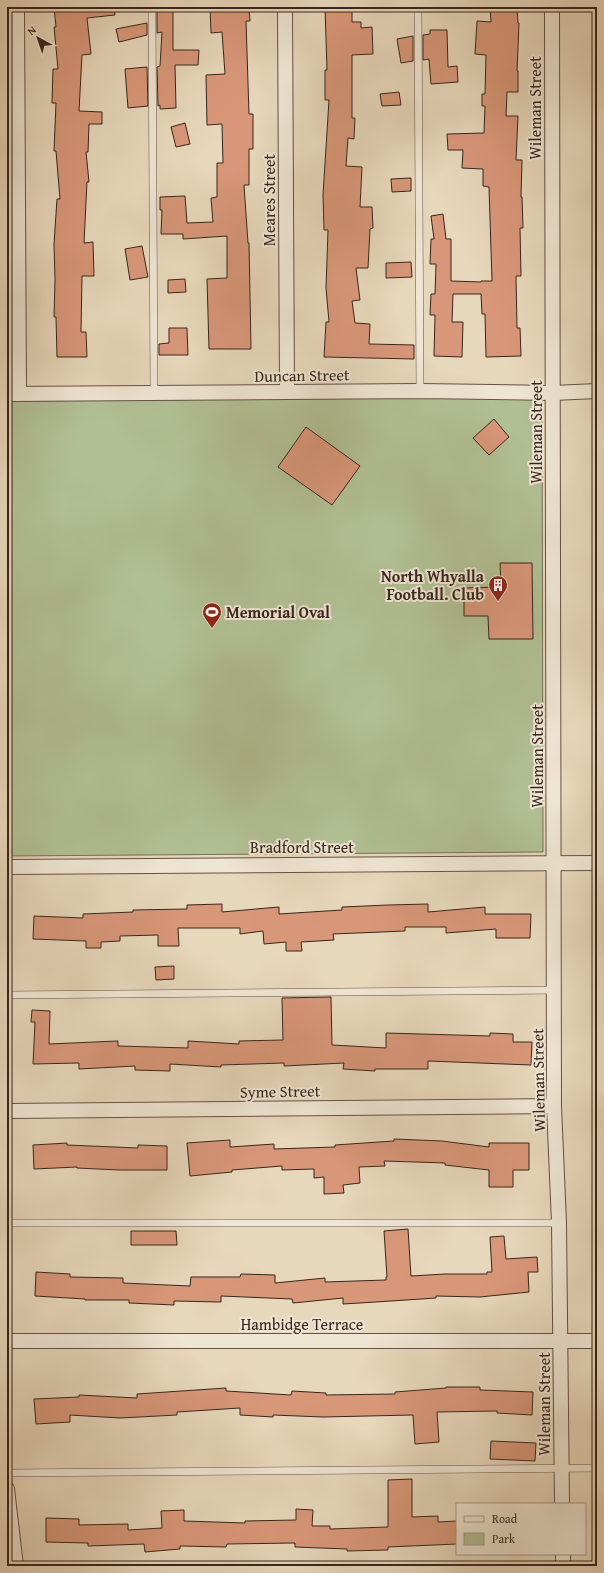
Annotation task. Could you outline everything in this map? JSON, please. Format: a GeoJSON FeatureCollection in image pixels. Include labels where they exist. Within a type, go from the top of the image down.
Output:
{"type":"FeatureCollection","features":[{"type":"Feature","properties":{"kind":"street"},"geometry":{"type":"LineString","coordinates":[[13,394],[17,7]]}},
{"type":"Feature","properties":{"kind":"street","name":"Meares Street"},"geometry":{"type":"LineString","coordinates":[[285,7],[287,392]]}},
{"type":"Feature","properties":{"kind":"street","name":"Wileman Street"},"geometry":{"type":"LineString","coordinates":[[552,7],[554,1106],[559,1223],[562,1503]]}},
{"type":"Feature","properties":{"kind":"street","name":"Duncan Street"},"geometry":{"type":"LineString","coordinates":[[13,394],[420,391],[553,393],[597,392]]}},
{"type":"Feature","properties":{"kind":"street","name":"Bradford Street"},"geometry":{"type":"LineString","coordinates":[[7,867],[597,863]]}},
{"type":"Feature","properties":{"kind":"street","name":"Syme Street"},"geometry":{"type":"LineString","coordinates":[[7,1111],[554,1106]]}},
{"type":"Feature","properties":{"kind":"street","name":"Hambidge Terrace"},"geometry":{"type":"LineString","coordinates":[[7,1341],[597,1341]]}},
{"type":"Feature","properties":{"kind":"street"},"geometry":{"type":"LineString","coordinates":[[7,1489],[16,1566]]}},
{"type":"Feature","properties":{"kind":"street"},"geometry":{"type":"LineString","coordinates":[[563,1555],[564,1566]]}},
{"type":"Feature","properties":{"kind":"lane"},"geometry":{"type":"LineString","coordinates":[[152,7],[154,393]]}},
{"type":"Feature","properties":{"kind":"lane"},"geometry":{"type":"LineString","coordinates":[[418,7],[420,391]]}},
{"type":"Feature","properties":{"kind":"lane"},"geometry":{"type":"LineString","coordinates":[[7,995],[554,990]]}},
{"type":"Feature","properties":{"kind":"lane"},"geometry":{"type":"LineString","coordinates":[[7,1223],[559,1223]]}},
{"type":"Feature","properties":{"kind":"lane"},"geometry":{"type":"LineString","coordinates":[[7,1473],[597,1468]]}},
{"type":"Feature","properties":{"kind":"green space"},"geometry":{"type":"Polygon","coordinates":[[[542,397],[543,852],[7,856],[7,401],[542,397]]]}},
{"type":"Feature","properties":{"kind":"building"},"geometry":{"type":"Polygon","coordinates":[[[54,7],[114,7],[115,15],[87,18],[91,54],[82,55],[79,111],[102,112],[102,124],[89,124],[88,152],[86,152],[89,182],[87,182],[84,243],[93,242],[94,276],[82,276],[81,332],[86,332],[87,357],[57,357],[56,317],[54,317],[54,244],[57,199],[60,199],[56,151],[54,151],[56,103],[52,103],[53,69],[58,69],[54,27],[56,27],[54,7]]]}},
{"type":"Feature","properties":{"kind":"building"},"geometry":{"type":"Polygon","coordinates":[[[157,7],[173,7],[173,50],[199,50],[198,65],[175,65],[176,108],[160,109],[160,105],[158,106],[157,67],[160,66],[162,32],[157,33],[157,7]]]}},
{"type":"Feature","properties":{"kind":"building"},"geometry":{"type":"Polygon","coordinates":[[[210,7],[249,7],[250,21],[246,21],[249,114],[253,114],[253,149],[249,149],[249,185],[244,185],[249,243],[251,349],[209,349],[207,279],[227,278],[227,236],[183,239],[183,234],[161,234],[162,210],[160,210],[160,197],[185,196],[187,223],[213,222],[211,198],[217,197],[217,163],[223,163],[222,124],[207,125],[206,75],[225,74],[222,32],[211,33],[210,7]]]}},
{"type":"Feature","properties":{"kind":"building"},"geometry":{"type":"Polygon","coordinates":[[[325,7],[352,7],[352,22],[361,22],[361,28],[372,27],[373,54],[352,55],[352,118],[355,118],[354,139],[348,138],[346,166],[362,167],[360,207],[372,207],[373,228],[370,229],[368,268],[356,268],[360,300],[352,301],[355,323],[370,324],[369,344],[414,345],[414,359],[324,357],[326,322],[329,322],[326,288],[328,230],[324,230],[323,195],[329,100],[325,100],[325,70],[327,70],[325,7]]]}},
{"type":"Feature","properties":{"kind":"building"},"geometry":{"type":"Polygon","coordinates":[[[490,7],[517,7],[519,23],[517,71],[518,92],[507,92],[506,116],[518,116],[516,160],[522,160],[521,197],[523,228],[520,228],[521,276],[516,276],[517,328],[520,328],[521,356],[486,357],[485,314],[482,314],[481,294],[453,294],[452,322],[463,322],[462,357],[434,356],[435,315],[430,315],[431,294],[435,294],[436,264],[430,264],[431,239],[434,239],[431,216],[443,214],[446,239],[451,239],[451,281],[492,281],[489,187],[483,186],[483,169],[462,168],[463,150],[448,150],[447,134],[484,133],[485,106],[482,106],[482,94],[485,94],[486,55],[475,54],[477,21],[491,22],[490,7]]]}},
{"type":"Feature","properties":{"kind":"building"},"geometry":{"type":"Polygon","coordinates":[[[147,23],[147,35],[119,42],[116,29],[147,23]]]}},
{"type":"Feature","properties":{"kind":"building"},"geometry":{"type":"Polygon","coordinates":[[[430,30],[447,30],[448,67],[457,66],[458,82],[431,84],[429,59],[423,60],[423,35],[430,34],[430,30]]]}},
{"type":"Feature","properties":{"kind":"building"},"geometry":{"type":"Polygon","coordinates":[[[413,36],[413,61],[401,63],[397,39],[413,36]]]}},
{"type":"Feature","properties":{"kind":"building"},"geometry":{"type":"Polygon","coordinates":[[[147,67],[148,106],[128,108],[125,69],[147,67]]]}},
{"type":"Feature","properties":{"kind":"building"},"geometry":{"type":"Polygon","coordinates":[[[399,92],[401,105],[382,106],[380,94],[399,92]]]}},
{"type":"Feature","properties":{"kind":"building"},"geometry":{"type":"Polygon","coordinates":[[[185,123],[190,144],[176,147],[171,127],[185,123]]]}},
{"type":"Feature","properties":{"kind":"building"},"geometry":{"type":"Polygon","coordinates":[[[411,178],[411,191],[392,192],[391,179],[411,178]]]}},
{"type":"Feature","properties":{"kind":"building"},"geometry":{"type":"Polygon","coordinates":[[[142,246],[148,277],[130,280],[125,249],[142,246]]]}},
{"type":"Feature","properties":{"kind":"building"},"geometry":{"type":"Polygon","coordinates":[[[411,262],[412,277],[386,278],[386,263],[411,262]]]}},
{"type":"Feature","properties":{"kind":"building"},"geometry":{"type":"Polygon","coordinates":[[[185,279],[186,292],[168,293],[168,280],[185,279]]]}},
{"type":"Feature","properties":{"kind":"building"},"geometry":{"type":"Polygon","coordinates":[[[169,328],[187,328],[188,355],[159,355],[159,344],[169,343],[169,328]]]}},
{"type":"Feature","properties":{"kind":"building"},"geometry":{"type":"Polygon","coordinates":[[[494,419],[509,437],[489,455],[473,438],[494,419]]]}},
{"type":"Feature","properties":{"kind":"building"},"geometry":{"type":"Polygon","coordinates":[[[306,427],[360,466],[332,505],[278,467],[306,427]]]}},
{"type":"Feature","properties":{"kind":"building","name":"North Whyalla Football. Club"},"geometry":{"type":"Polygon","coordinates":[[[500,563],[532,563],[533,639],[489,639],[488,616],[464,616],[464,588],[501,587],[500,563]]]}},
{"type":"Feature","properties":{"kind":"building"},"geometry":{"type":"Polygon","coordinates":[[[222,904],[222,912],[279,907],[279,914],[342,910],[342,907],[388,905],[428,904],[428,912],[485,907],[485,914],[531,914],[530,938],[496,938],[496,929],[446,933],[446,927],[405,927],[405,931],[333,934],[334,940],[301,942],[302,951],[286,951],[286,942],[264,944],[263,931],[240,934],[240,928],[178,928],[179,946],[158,946],[158,935],[120,936],[120,941],[101,942],[101,948],[86,948],[86,941],[33,939],[34,916],[83,918],[83,914],[133,912],[133,910],[187,909],[187,905],[222,904]]]}},
{"type":"Feature","properties":{"kind":"building"},"geometry":{"type":"Polygon","coordinates":[[[174,966],[174,979],[156,980],[155,967],[174,966]]]}},
{"type":"Feature","properties":{"kind":"building"},"geometry":{"type":"Polygon","coordinates":[[[331,997],[332,1045],[386,1048],[386,1033],[490,1036],[490,1033],[513,1034],[513,1042],[532,1042],[531,1065],[428,1061],[428,1069],[375,1069],[375,1071],[343,1069],[344,1063],[284,1066],[284,1063],[221,1065],[221,1067],[170,1064],[170,1071],[135,1070],[135,1066],[79,1069],[79,1063],[33,1064],[35,1022],[31,1022],[32,1010],[50,1011],[49,1044],[118,1041],[118,1046],[188,1048],[188,1041],[239,1044],[239,1041],[283,1040],[282,998],[331,997]]]}},
{"type":"Feature","properties":{"kind":"building"},"geometry":{"type":"Polygon","coordinates":[[[394,1139],[442,1141],[489,1147],[489,1143],[529,1143],[529,1170],[513,1170],[513,1187],[489,1187],[489,1170],[445,1165],[445,1163],[384,1161],[385,1166],[359,1167],[360,1183],[343,1185],[344,1193],[324,1194],[324,1177],[314,1178],[314,1169],[282,1170],[282,1166],[232,1170],[232,1172],[190,1176],[187,1143],[230,1140],[230,1147],[274,1144],[274,1149],[335,1147],[335,1145],[394,1141],[394,1139]]]}},
{"type":"Feature","properties":{"kind":"building"},"geometry":{"type":"Polygon","coordinates":[[[67,1143],[67,1145],[138,1148],[138,1145],[167,1146],[167,1170],[119,1170],[77,1167],[34,1169],[33,1145],[67,1143]]]}},
{"type":"Feature","properties":{"kind":"building"},"geometry":{"type":"Polygon","coordinates":[[[408,1229],[411,1276],[487,1274],[487,1272],[492,1272],[490,1237],[504,1236],[506,1259],[537,1257],[538,1272],[528,1272],[529,1292],[480,1297],[436,1296],[436,1298],[343,1304],[343,1298],[293,1303],[292,1299],[221,1296],[221,1302],[174,1301],[174,1305],[129,1303],[129,1300],[85,1300],[35,1296],[36,1272],[70,1274],[70,1277],[123,1278],[123,1283],[190,1286],[191,1277],[240,1277],[241,1274],[275,1275],[275,1283],[325,1278],[325,1282],[386,1280],[384,1231],[408,1229]]]}},
{"type":"Feature","properties":{"kind":"building"},"geometry":{"type":"Polygon","coordinates":[[[131,1231],[176,1231],[177,1245],[131,1245],[131,1231]]]}},
{"type":"Feature","properties":{"kind":"building"},"geometry":{"type":"Polygon","coordinates":[[[446,1387],[480,1387],[480,1390],[533,1392],[532,1415],[497,1413],[497,1411],[437,1412],[439,1442],[415,1444],[413,1415],[323,1417],[273,1415],[273,1417],[240,1415],[240,1408],[177,1412],[177,1415],[120,1418],[70,1415],[70,1422],[36,1424],[34,1399],[79,1397],[79,1395],[137,1398],[137,1394],[226,1388],[226,1391],[291,1395],[292,1391],[326,1393],[326,1395],[395,1394],[395,1392],[446,1387]]]}},
{"type":"Feature","properties":{"kind":"building"},"geometry":{"type":"Polygon","coordinates":[[[491,1441],[536,1443],[535,1461],[490,1459],[491,1441]]]}},
{"type":"Feature","properties":{"kind":"building"},"geometry":{"type":"Polygon","coordinates":[[[412,1479],[412,1517],[438,1516],[438,1522],[456,1521],[456,1544],[388,1547],[388,1550],[347,1551],[347,1549],[295,1547],[295,1543],[227,1544],[226,1547],[180,1546],[180,1549],[145,1552],[144,1544],[88,1546],[88,1543],[46,1542],[46,1518],[79,1519],[79,1525],[128,1524],[128,1530],[162,1528],[161,1511],[184,1510],[184,1521],[245,1523],[245,1521],[296,1520],[296,1509],[313,1510],[312,1526],[330,1526],[330,1529],[388,1527],[388,1480],[412,1479]]]}},
{"type":"Feature","properties":{"kind":"place","name":"North Whyalla Football. Club"},"geometry":{"type":"Point","coordinates":[498,602]}},
{"type":"Feature","properties":{"kind":"place","name":"Memorial Oval"},"geometry":{"type":"Point","coordinates":[212,629]}}]}
